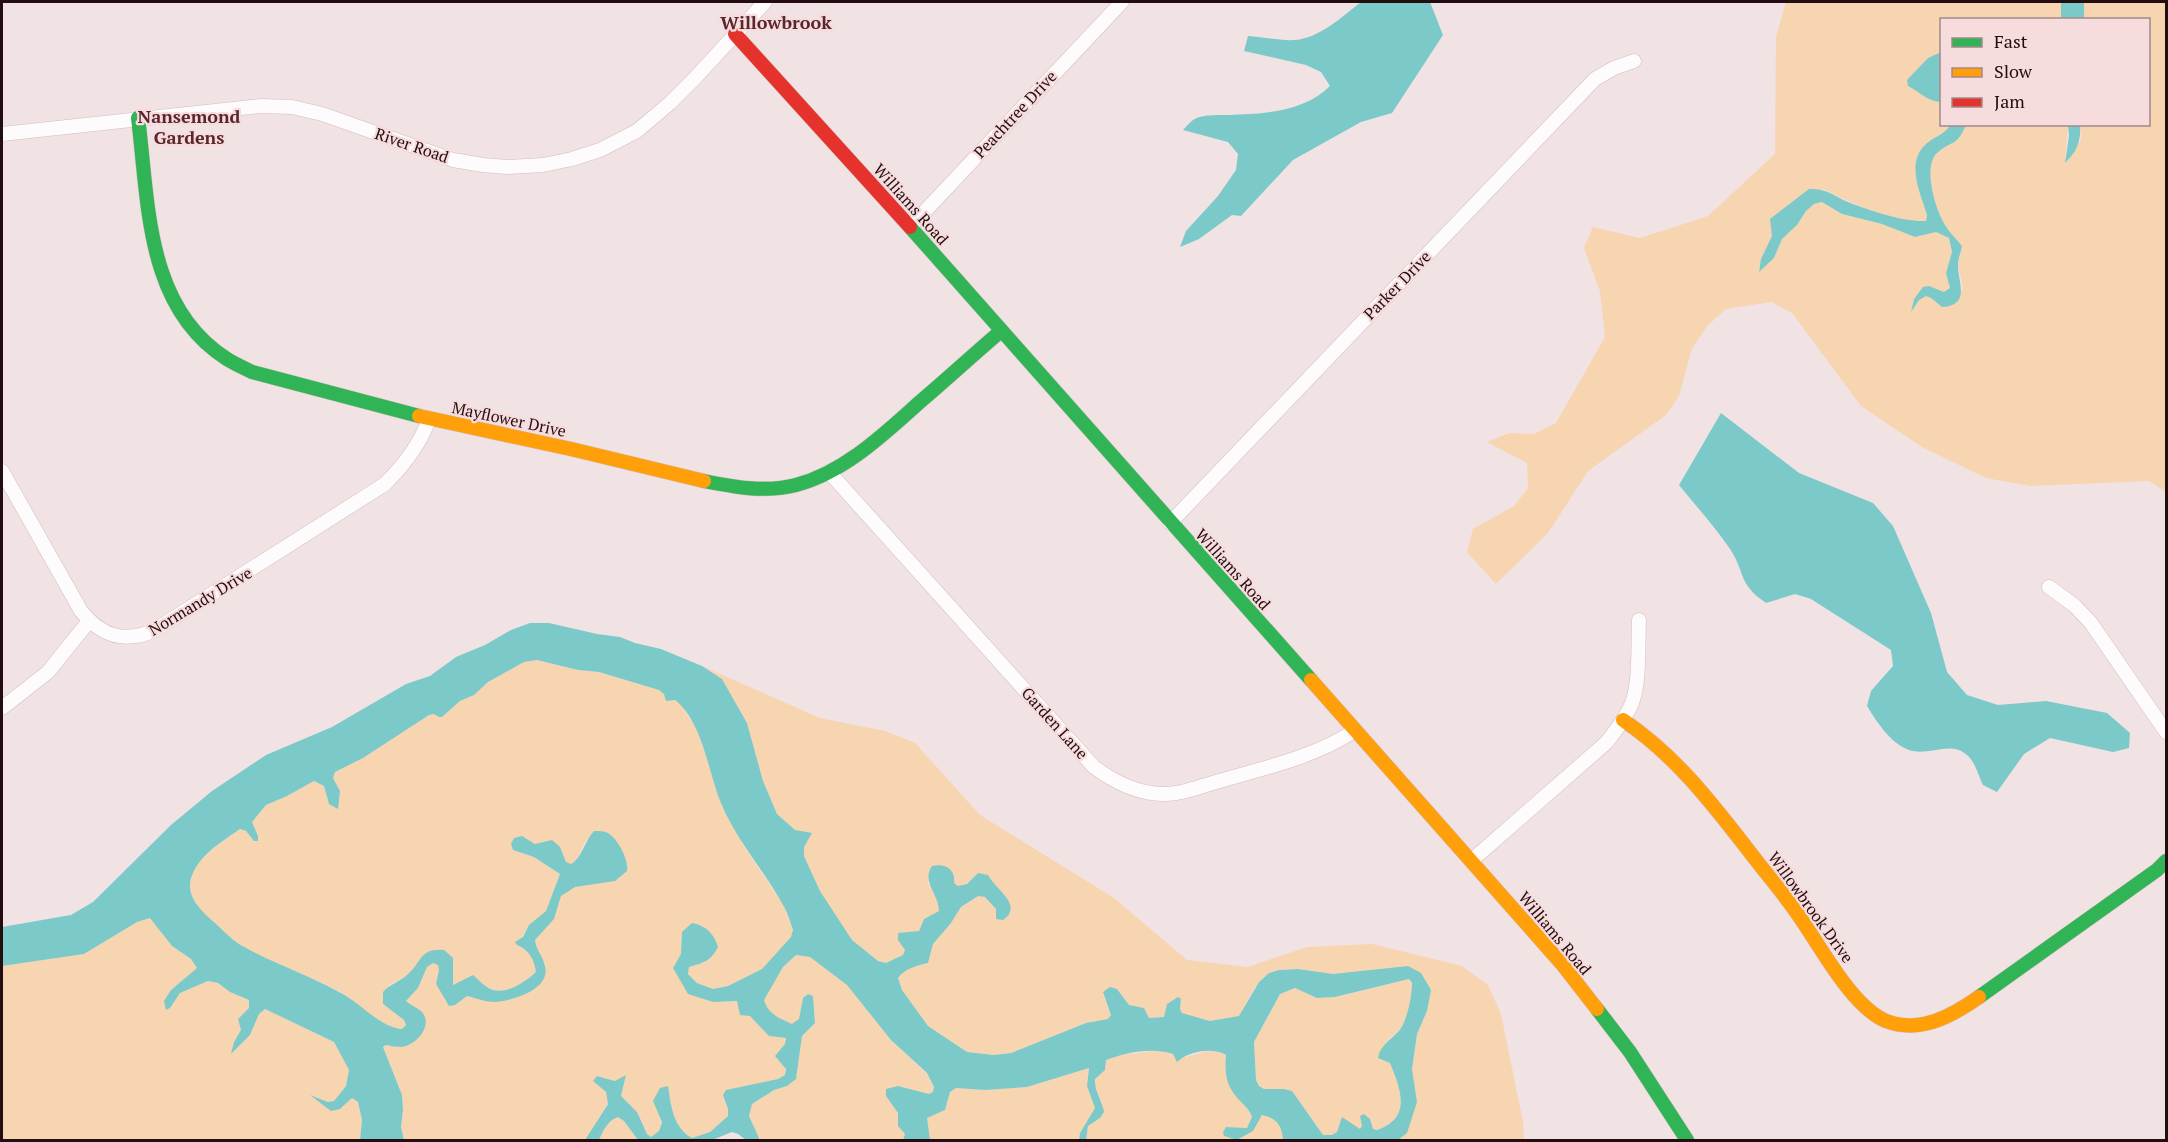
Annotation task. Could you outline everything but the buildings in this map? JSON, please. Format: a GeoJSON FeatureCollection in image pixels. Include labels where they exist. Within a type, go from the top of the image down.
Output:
{"type":"FeatureCollection","features":[{"type":"Feature","properties":{"kind":"street","name":"River Road"},"geometry":{"type":"LineString","coordinates":[[2,134],[261,106],[292,107],[322,114],[453,160],[507,167],[543,165],[600,150],[637,131],[670,103],[765,2]]}},
{"type":"Feature","properties":{"kind":"street","name":"Peachtree Drive"},"geometry":{"type":"LineString","coordinates":[[910,227],[1122,2]]}},
{"type":"Feature","properties":{"kind":"street","name":"Williams Road"},"geometry":{"type":"LineString","coordinates":[[735,34],[910,227],[1562,964],[1611,1026],[1687,1140]]}},
{"type":"Feature","properties":{"kind":"street","name":"Parker Drive"},"geometry":{"type":"LineString","coordinates":[[1170,523],[1595,79],[1614,68],[1634,61]]}},
{"type":"Feature","properties":{"kind":"street","name":"Mayflower Drive"},"geometry":{"type":"LineString","coordinates":[[138,118],[156,256],[164,282],[177,306],[208,344],[227,359],[252,372],[429,418],[682,477],[742,488],[769,489],[796,485],[829,472],[875,442],[1001,330]]}},
{"type":"Feature","properties":{"kind":"street","name":"Normandy Drive"},"geometry":{"type":"LineString","coordinates":[[2,471],[81,611],[101,630],[130,638],[155,630],[385,484],[402,468],[416,448],[429,418]]}},
{"type":"Feature","properties":{"kind":"street","name":"Garden Lane"},"geometry":{"type":"LineString","coordinates":[[829,472],[1094,767],[1127,788],[1146,793],[1174,793],[1311,754],[1334,744],[1354,731]]}},
{"type":"Feature","properties":{"kind":"street"},"geometry":{"type":"LineString","coordinates":[[2049,587],[2076,606],[2091,623],[2166,732]]}},
{"type":"Feature","properties":{"kind":"street"},"geometry":{"type":"LineString","coordinates":[[1471,861],[1607,742],[1623,720],[1633,701],[1640,620]]}},
{"type":"Feature","properties":{"kind":"street"},"geometry":{"type":"LineString","coordinates":[[2,708],[48,672],[89,621]]}},
{"type":"Feature","properties":{"kind":"street","name":"Willowbrook Drive"},"geometry":{"type":"LineString","coordinates":[[1623,720],[1643,732],[1665,751],[1730,825],[1799,916],[1859,1001],[1886,1021],[1916,1026],[1931,1023],[1959,1011],[2157,870],[2166,861]]}},
{"type":"Feature","properties":{"kind":"shaded area"},"geometry":{"type":"Polygon","coordinates":[[[1786,2],[2061,2],[2061,18],[1940,18],[1940,52],[1928,58],[1908,86],[1928,99],[1940,102],[1940,126],[1949,126],[1924,146],[1915,172],[1927,215],[1926,222],[1887,216],[1823,189],[1774,235],[1762,258],[1759,271],[1774,258],[1782,239],[1797,225],[1806,211],[1814,204],[1822,202],[1842,214],[1882,224],[1915,237],[1936,232],[1949,238],[1952,252],[1946,273],[1950,288],[1944,292],[1929,286],[1914,299],[1912,310],[1919,300],[1926,296],[1942,307],[1963,289],[1958,265],[1962,246],[1943,221],[1932,190],[1931,169],[1937,153],[1957,140],[1966,126],[2068,126],[2065,162],[2081,140],[2080,126],[2150,126],[2150,18],[2084,18],[2084,2],[2166,2],[2166,492],[2149,481],[2030,486],[1986,478],[1922,447],[1861,406],[1792,313],[1771,302],[1726,309],[1708,325],[1692,348],[1679,396],[1666,415],[1588,471],[1548,533],[1496,584],[1467,552],[1473,529],[1514,506],[1528,488],[1527,463],[1487,442],[1509,433],[1534,434],[1556,423],[1605,337],[1600,291],[1584,248],[1593,227],[1640,238],[1708,216],[1775,154],[1776,37],[1786,2]]]}},
{"type":"Feature","properties":{"kind":"shaded area"},"geometry":{"type":"Polygon","coordinates":[[[537,660],[578,670],[599,672],[659,690],[681,705],[696,727],[722,804],[745,848],[784,906],[793,931],[791,937],[762,969],[728,986],[713,989],[697,983],[688,974],[689,967],[705,962],[682,932],[681,954],[673,968],[713,1002],[738,1001],[769,1036],[786,1038],[785,1075],[723,1095],[728,1116],[710,1132],[692,1138],[685,1134],[674,1115],[667,1086],[659,1131],[651,1138],[637,1112],[621,1096],[626,1076],[615,1081],[598,1076],[594,1081],[606,1092],[608,1103],[585,1140],[404,1140],[401,1127],[402,1095],[383,1047],[408,1045],[406,1001],[418,988],[427,967],[433,962],[438,965],[439,970],[436,984],[455,1005],[467,996],[494,1001],[512,998],[520,993],[546,966],[536,947],[535,940],[554,919],[561,896],[574,887],[614,881],[586,840],[576,861],[571,865],[566,862],[560,847],[535,844],[522,836],[513,850],[534,857],[560,874],[546,911],[529,925],[517,945],[530,956],[536,972],[522,983],[499,991],[485,986],[473,975],[452,986],[453,958],[423,956],[408,975],[389,985],[383,1004],[404,1020],[406,1025],[402,1029],[385,1024],[328,985],[250,951],[202,912],[191,894],[193,872],[202,859],[240,829],[246,831],[254,841],[258,836],[252,822],[266,805],[314,781],[324,786],[329,804],[340,791],[333,777],[335,772],[363,758],[429,715],[434,713],[442,717],[460,701],[474,695],[488,682],[524,662],[537,660]]]}},
{"type":"Feature","properties":{"kind":"shaded area"},"geometry":{"type":"Polygon","coordinates":[[[702,666],[820,718],[885,731],[915,743],[980,815],[1114,898],[1187,960],[1248,967],[1307,947],[1372,944],[1462,966],[1488,985],[1501,1014],[1523,1122],[1524,1140],[1398,1140],[1417,1102],[1412,1069],[1417,1034],[1427,1011],[1408,966],[1342,974],[1292,969],[1275,971],[1259,983],[1239,1017],[1210,1021],[1182,1013],[1181,999],[1164,1017],[1148,1018],[1129,1005],[1117,989],[1103,993],[1111,1015],[1108,1019],[1086,1023],[1011,1053],[994,1055],[967,1052],[928,1026],[902,990],[898,978],[907,970],[928,963],[933,944],[961,907],[978,896],[985,897],[996,909],[1008,899],[978,873],[967,884],[958,886],[954,883],[927,881],[939,902],[939,911],[924,919],[919,931],[898,940],[905,950],[904,955],[886,963],[878,961],[852,940],[820,891],[804,856],[804,847],[795,830],[777,814],[763,781],[747,723],[722,679],[702,666]]]}},
{"type":"Feature","properties":{"kind":"shaded area"},"geometry":{"type":"Polygon","coordinates":[[[150,917],[172,946],[191,959],[198,968],[171,990],[170,1008],[180,993],[208,981],[218,983],[230,992],[249,1000],[249,1008],[238,1019],[242,1030],[234,1042],[232,1053],[250,1035],[259,1014],[265,1009],[334,1042],[349,1070],[346,1086],[334,1101],[328,1102],[313,1096],[340,1109],[352,1098],[358,1102],[362,1120],[360,1140],[2,1140],[2,966],[84,954],[137,922],[150,917]]]}},
{"type":"Feature","properties":{"kind":"shaded area"},"geometry":{"type":"Polygon","coordinates":[[[796,955],[810,957],[847,985],[891,1040],[927,1074],[934,1087],[933,1092],[929,1094],[898,1086],[886,1096],[898,1113],[898,1125],[905,1134],[903,1140],[758,1140],[749,1116],[752,1104],[796,1079],[802,1036],[815,1023],[813,996],[808,994],[803,998],[799,1020],[792,1024],[771,1012],[763,1000],[783,967],[796,955]]]}},
{"type":"Feature","properties":{"kind":"shaded area"},"geometry":{"type":"Polygon","coordinates":[[[1409,979],[1412,996],[1406,1018],[1400,1030],[1386,1043],[1378,1058],[1390,1063],[1400,1093],[1399,1110],[1388,1124],[1377,1130],[1373,1129],[1370,1119],[1360,1129],[1323,1135],[1292,1091],[1264,1089],[1259,1086],[1256,1080],[1254,1042],[1280,994],[1295,988],[1317,998],[1335,997],[1409,979]]]}},
{"type":"Feature","properties":{"kind":"shaded area"},"geometry":{"type":"Polygon","coordinates":[[[1161,1050],[1182,1058],[1211,1050],[1226,1055],[1229,1085],[1252,1117],[1247,1128],[1226,1127],[1225,1136],[1237,1140],[1086,1140],[1088,1126],[1100,1118],[1102,1102],[1094,1087],[1095,1079],[1105,1070],[1106,1060],[1120,1055],[1161,1050]]]}},
{"type":"Feature","properties":{"kind":"shaded area"},"geometry":{"type":"Polygon","coordinates":[[[1089,1068],[1087,1086],[1095,1108],[1080,1133],[1079,1140],[930,1140],[926,1118],[945,1110],[950,1092],[956,1088],[985,1090],[1027,1087],[1089,1068]]]}},
{"type":"Feature","properties":{"kind":"shaded area"},"geometry":{"type":"Polygon","coordinates":[[[1262,1115],[1278,1123],[1283,1140],[1238,1140],[1253,1131],[1262,1115]]]}},
{"type":"Feature","properties":{"kind":"shaded area"},"geometry":{"type":"Polygon","coordinates":[[[618,1117],[624,1121],[638,1140],[599,1140],[609,1123],[618,1117]]]}},
{"type":"Feature","properties":{"kind":"water"},"geometry":{"type":"Polygon","coordinates":[[[1361,2],[1430,2],[1443,35],[1392,113],[1361,122],[1293,160],[1241,216],[1232,215],[1199,239],[1180,247],[1186,231],[1218,196],[1236,170],[1238,154],[1228,142],[1183,130],[1193,120],[1205,116],[1255,114],[1283,110],[1320,95],[1330,86],[1321,72],[1306,65],[1244,51],[1248,36],[1283,40],[1304,38],[1331,26],[1361,2]]]}},
{"type":"Feature","properties":{"kind":"water"},"geometry":{"type":"Polygon","coordinates":[[[2061,2],[2084,2],[2084,18],[2061,18],[2061,2]]]}},
{"type":"Feature","properties":{"kind":"water"},"geometry":{"type":"Polygon","coordinates":[[[1940,52],[1940,102],[1928,99],[1908,86],[1907,80],[1928,58],[1940,52]]]}},
{"type":"Feature","properties":{"kind":"water"},"geometry":{"type":"Polygon","coordinates":[[[1949,126],[1966,126],[1957,140],[1937,153],[1931,169],[1932,190],[1939,212],[1949,230],[1962,246],[1958,260],[1961,292],[1957,302],[1942,307],[1926,296],[1919,300],[1911,312],[1914,299],[1923,287],[1929,286],[1944,292],[1950,288],[1946,273],[1952,252],[1949,238],[1936,232],[1915,237],[1882,224],[1842,214],[1822,202],[1814,204],[1806,211],[1797,225],[1782,239],[1774,258],[1759,272],[1761,259],[1772,236],[1770,219],[1809,189],[1825,191],[1848,202],[1887,215],[1907,220],[1926,221],[1927,215],[1916,180],[1916,162],[1924,146],[1949,126]]]}},
{"type":"Feature","properties":{"kind":"water"},"geometry":{"type":"Polygon","coordinates":[[[2068,126],[2080,126],[2079,141],[2073,154],[2065,163],[2068,126]]]}},
{"type":"Feature","properties":{"kind":"water"},"geometry":{"type":"Polygon","coordinates":[[[1721,413],[1799,473],[1873,503],[1893,526],[1931,613],[1947,672],[1967,695],[1998,705],[2046,701],[2107,713],[2130,733],[2129,748],[2113,752],[2050,738],[2024,754],[1997,792],[1983,785],[1973,762],[1961,751],[1947,748],[1917,752],[1902,747],[1885,731],[1867,706],[1871,691],[1893,666],[1891,650],[1811,599],[1795,594],[1766,603],[1757,596],[1750,590],[1730,549],[1679,485],[1721,413]]]}},
{"type":"Feature","properties":{"kind":"water"},"geometry":{"type":"Polygon","coordinates":[[[530,623],[549,623],[620,637],[661,649],[702,666],[722,679],[747,723],[763,781],[777,814],[795,830],[812,833],[804,847],[804,856],[820,891],[852,940],[878,961],[886,963],[903,955],[905,950],[898,940],[898,933],[919,931],[924,919],[939,911],[928,877],[932,866],[941,865],[949,868],[953,874],[954,883],[958,886],[967,884],[978,873],[988,875],[1010,903],[1009,914],[1003,920],[996,919],[996,909],[985,897],[978,896],[961,907],[933,944],[928,963],[907,970],[898,978],[902,990],[928,1026],[967,1052],[994,1055],[1011,1053],[1086,1023],[1108,1019],[1111,1015],[1103,992],[1110,987],[1117,989],[1129,1005],[1144,1008],[1149,1018],[1164,1017],[1167,1004],[1178,997],[1181,999],[1182,1013],[1210,1021],[1239,1016],[1259,982],[1269,973],[1279,970],[1298,969],[1333,974],[1408,966],[1421,973],[1431,990],[1427,1011],[1417,1034],[1412,1069],[1417,1102],[1407,1133],[1398,1140],[1283,1140],[1278,1123],[1262,1115],[1253,1131],[1237,1140],[1224,1136],[1223,1132],[1226,1127],[1247,1128],[1252,1117],[1229,1085],[1226,1055],[1214,1051],[1201,1051],[1177,1062],[1173,1054],[1148,1051],[1106,1060],[1105,1070],[1095,1079],[1104,1112],[1100,1118],[1088,1126],[1086,1140],[1079,1140],[1080,1133],[1095,1108],[1087,1086],[1089,1068],[1027,1087],[985,1090],[956,1088],[950,1092],[945,1110],[927,1118],[930,1140],[903,1140],[905,1134],[898,1126],[898,1113],[886,1096],[886,1089],[898,1086],[929,1094],[933,1092],[934,1087],[927,1073],[891,1040],[847,985],[810,957],[796,955],[783,967],[764,1000],[771,1012],[792,1024],[799,1019],[803,998],[808,994],[813,996],[815,1023],[802,1036],[796,1079],[752,1104],[749,1116],[758,1140],[746,1140],[732,1132],[712,1140],[638,1140],[624,1121],[618,1117],[609,1123],[599,1140],[585,1140],[608,1104],[606,1092],[593,1081],[597,1076],[615,1081],[626,1075],[621,1096],[637,1112],[647,1134],[651,1137],[659,1131],[662,1122],[653,1101],[660,1088],[668,1086],[677,1122],[692,1138],[710,1132],[728,1116],[723,1095],[726,1090],[778,1079],[785,1075],[786,1069],[775,1056],[785,1044],[786,1038],[769,1036],[750,1016],[740,1015],[737,1001],[713,1002],[688,994],[673,968],[681,954],[682,932],[692,923],[709,931],[718,947],[706,961],[689,967],[688,974],[697,983],[713,989],[728,986],[762,969],[791,937],[793,930],[783,905],[727,817],[716,791],[704,748],[684,709],[675,700],[666,701],[664,694],[659,690],[599,672],[578,670],[537,660],[524,662],[488,682],[474,695],[460,701],[442,717],[429,715],[363,758],[335,772],[333,778],[340,791],[338,809],[329,804],[324,786],[314,781],[266,805],[252,822],[258,841],[254,841],[246,831],[240,829],[207,853],[197,866],[190,881],[192,895],[199,907],[239,944],[347,996],[385,1024],[402,1029],[406,1025],[404,1020],[383,1004],[383,992],[407,975],[430,951],[444,950],[453,958],[453,985],[473,975],[485,986],[499,991],[522,983],[536,972],[530,956],[515,942],[523,937],[529,925],[546,911],[560,874],[534,857],[513,850],[511,844],[514,838],[522,836],[535,844],[552,840],[560,847],[566,862],[571,864],[578,858],[594,831],[606,832],[612,836],[625,856],[627,871],[615,881],[575,887],[561,896],[554,919],[535,940],[545,966],[542,982],[536,988],[528,993],[502,1001],[484,1001],[467,996],[455,1005],[449,1006],[436,984],[438,965],[433,963],[427,967],[418,988],[406,1001],[422,1012],[426,1023],[424,1029],[417,1039],[406,1046],[386,1045],[383,1047],[402,1095],[401,1127],[404,1140],[360,1140],[362,1120],[358,1102],[352,1098],[340,1109],[331,1111],[310,1095],[328,1102],[334,1101],[346,1086],[349,1070],[334,1042],[265,1009],[259,1014],[250,1035],[231,1054],[234,1042],[241,1030],[238,1019],[249,1008],[249,1000],[230,992],[218,983],[208,981],[180,993],[170,1008],[166,1010],[164,1001],[171,990],[197,968],[191,959],[172,946],[150,918],[137,922],[84,954],[2,966],[2,927],[71,915],[93,902],[171,825],[212,791],[266,755],[332,727],[406,684],[430,676],[456,657],[485,645],[511,630],[530,623]],[[1409,979],[1335,997],[1317,998],[1295,988],[1280,994],[1254,1042],[1256,1080],[1259,1086],[1264,1089],[1292,1091],[1323,1135],[1332,1135],[1337,1132],[1342,1117],[1360,1129],[1362,1126],[1360,1116],[1364,1114],[1370,1119],[1373,1129],[1377,1130],[1388,1125],[1399,1111],[1400,1093],[1390,1063],[1378,1058],[1383,1047],[1398,1032],[1404,1022],[1410,1002],[1412,983],[1409,979]]]}},
{"type":"Feature","properties":{"kind":"traffic: fast"},"geometry":{"type":"LineString","coordinates":[[138,118],[149,218],[156,251],[166,282],[180,311],[200,337],[227,359],[252,372],[419,416]]}},
{"type":"Feature","properties":{"kind":"traffic: fast"},"geometry":{"type":"LineString","coordinates":[[910,227],[1311,680]]}},
{"type":"Feature","properties":{"kind":"traffic: fast"},"geometry":{"type":"LineString","coordinates":[[704,481],[738,487],[773,489],[796,485],[831,471],[878,439],[1001,331]]}},
{"type":"Feature","properties":{"kind":"traffic: fast"},"geometry":{"type":"LineString","coordinates":[[1979,997],[2157,870],[2166,861]]}},
{"type":"Feature","properties":{"kind":"traffic: fast"},"geometry":{"type":"LineString","coordinates":[[1597,1009],[1630,1052],[1687,1140]]}},
{"type":"Feature","properties":{"kind":"traffic: slow"},"geometry":{"type":"LineString","coordinates":[[419,416],[704,481]]}},
{"type":"Feature","properties":{"kind":"traffic: slow"},"geometry":{"type":"LineString","coordinates":[[1311,680],[1562,964],[1597,1009]]}},
{"type":"Feature","properties":{"kind":"traffic: slow"},"geometry":{"type":"LineString","coordinates":[[1623,720],[1659,748],[1706,797],[1789,902],[1847,987],[1873,1013],[1886,1021],[1899,1024],[1923,1024],[1958,1011],[1979,997]]}},
{"type":"Feature","properties":{"kind":"traffic: jam"},"geometry":{"type":"LineString","coordinates":[[735,34],[910,227]]}},
{"type":"Feature","properties":{"kind":"district","name":"Willowbrook"},"geometry":{"type":"Point","coordinates":[776,22]}},
{"type":"Feature","properties":{"kind":"district","name":"Nansemond Gardens"},"geometry":{"type":"Point","coordinates":[189,126]}}]}
